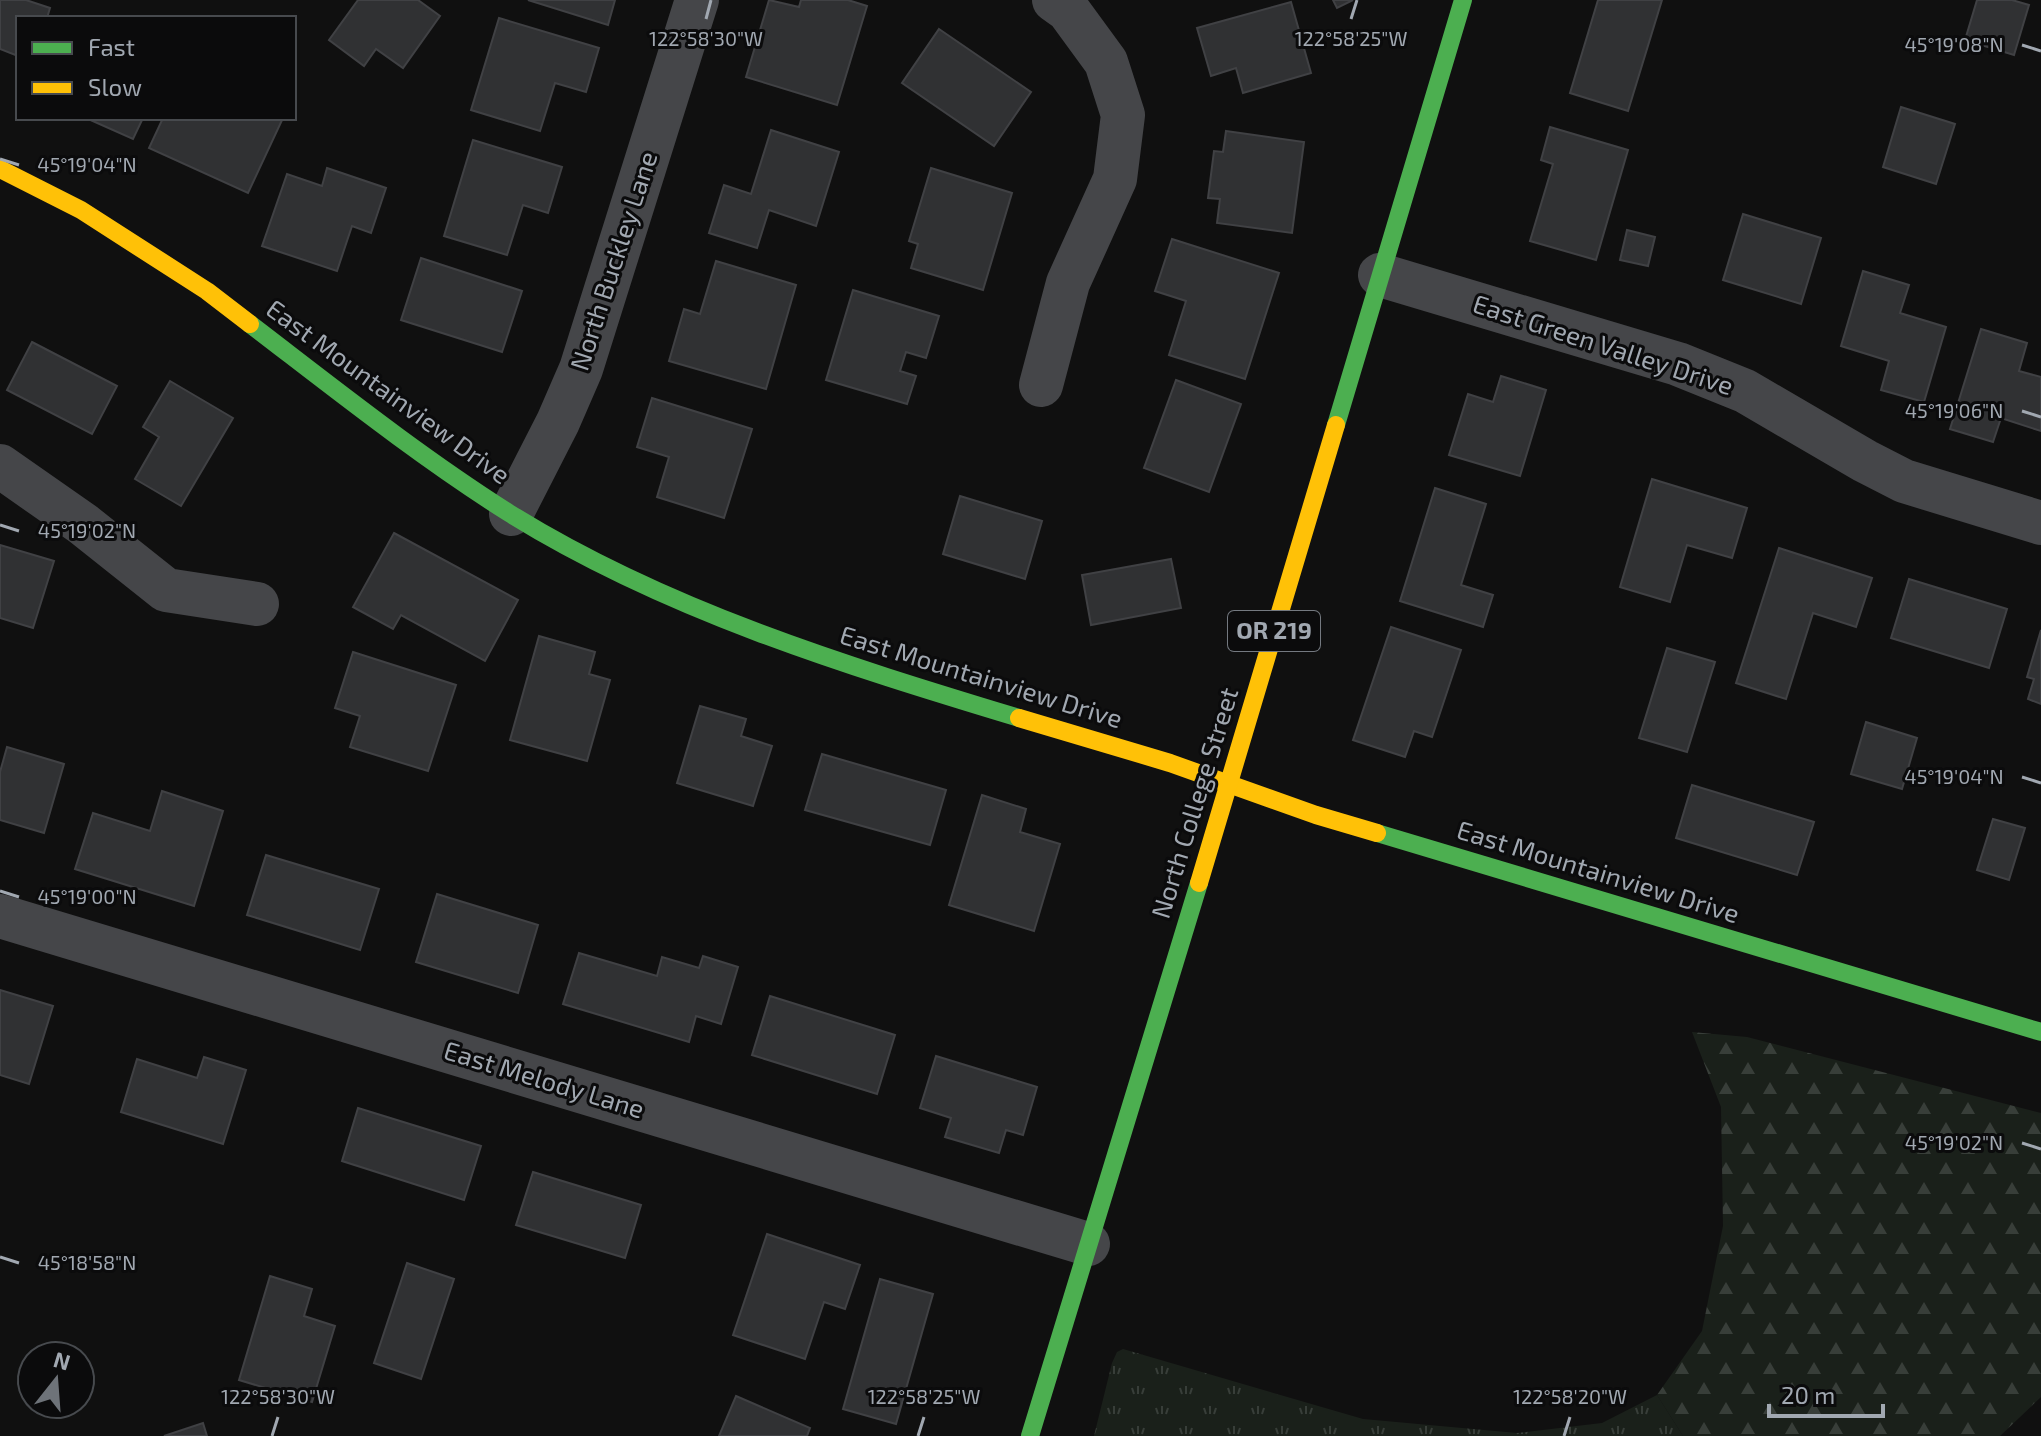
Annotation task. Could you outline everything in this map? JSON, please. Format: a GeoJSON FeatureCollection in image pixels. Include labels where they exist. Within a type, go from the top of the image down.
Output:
{"type":"FeatureCollection","features":[{"type":"Feature","properties":{"kind":"main road","name":"North College Street"},"geometry":{"type":"LineString","coordinates":[[1030,1436],[1463,0]]}},
{"type":"Feature","properties":{"kind":"main road","name":"East Mountainview Drive"},"geometry":{"type":"LineString","coordinates":[[0,169],[81,210],[207,291],[406,444],[511,514],[617,572],[732,623],[896,681],[1170,763],[1331,820],[2041,1032]]}},
{"type":"Feature","properties":{"kind":"street","name":"North Buckley Lane"},"geometry":{"type":"LineString","coordinates":[[511,514],[581,369],[697,0]]}},
{"type":"Feature","properties":{"kind":"street"},"geometry":{"type":"LineString","coordinates":[[1041,385],[1068,283],[1115,179],[1123,115],[1106,62],[1068,10],[1054,0]]}},
{"type":"Feature","properties":{"kind":"street","name":"East Green Valley Drive"},"geometry":{"type":"LineString","coordinates":[[1380,275],[1678,364],[1745,391],[1904,481],[2041,523]]}},
{"type":"Feature","properties":{"kind":"street"},"geometry":{"type":"LineString","coordinates":[[0,466],[83,524],[166,590],[257,604]]}},
{"type":"Feature","properties":{"kind":"street","name":"East Melody Lane"},"geometry":{"type":"LineString","coordinates":[[0,916],[1088,1244]]}},
{"type":"Feature","properties":{"kind":"green space"},"geometry":{"type":"Polygon","coordinates":[[[1692,1032],[1747,1037],[2041,1113],[2041,1397],[2000,1436],[1683,1436],[1657,1395],[1702,1331],[1723,1226],[1721,1107],[1692,1032]]]}},
{"type":"Feature","properties":{"kind":"green space"},"geometry":{"type":"Polygon","coordinates":[[[1123,1349],[1363,1419],[1517,1433],[1602,1423],[1657,1395],[1683,1436],[1094,1436],[1112,1363],[1117,1352],[1123,1349]]]}},
{"type":"Feature","properties":{"kind":"building"},"geometry":{"type":"Polygon","coordinates":[[[0,0],[26,0],[50,8],[48,16],[16,16],[16,55],[0,49],[0,0]]]}},
{"type":"Feature","properties":{"kind":"building"},"geometry":{"type":"Polygon","coordinates":[[[358,0],[418,0],[440,16],[403,68],[376,49],[364,66],[329,40],[358,0]]]}},
{"type":"Feature","properties":{"kind":"building"},"geometry":{"type":"Polygon","coordinates":[[[528,0],[615,0],[608,25],[528,0]]]}},
{"type":"Feature","properties":{"kind":"building"},"geometry":{"type":"Polygon","coordinates":[[[769,0],[799,7],[801,0],[848,0],[867,6],[837,105],[746,77],[769,0]]]}},
{"type":"Feature","properties":{"kind":"building"},"geometry":{"type":"Polygon","coordinates":[[[1333,0],[1353,0],[1337,8],[1333,0]]]}},
{"type":"Feature","properties":{"kind":"building"},"geometry":{"type":"Polygon","coordinates":[[[1598,0],[1662,0],[1628,111],[1570,93],[1598,0]]]}},
{"type":"Feature","properties":{"kind":"building"},"geometry":{"type":"Polygon","coordinates":[[[1977,0],[2012,0],[2029,5],[2014,55],[1965,40],[1977,0]]]}},
{"type":"Feature","properties":{"kind":"building"},"geometry":{"type":"Polygon","coordinates":[[[1291,2],[1311,73],[1243,93],[1236,68],[1211,76],[1197,28],[1291,2]]]}},
{"type":"Feature","properties":{"kind":"building"},"geometry":{"type":"Polygon","coordinates":[[[499,18],[599,48],[586,92],[555,83],[540,131],[471,110],[499,18]]]}},
{"type":"Feature","properties":{"kind":"building"},"geometry":{"type":"Polygon","coordinates":[[[939,29],[1031,92],[994,146],[902,83],[939,29]]]}},
{"type":"Feature","properties":{"kind":"building"},"geometry":{"type":"Polygon","coordinates":[[[1901,107],[1955,124],[1936,184],[1883,167],[1901,107]]]}},
{"type":"Feature","properties":{"kind":"building"},"geometry":{"type":"Polygon","coordinates":[[[90,120],[142,120],[133,139],[90,120]]]}},
{"type":"Feature","properties":{"kind":"building"},"geometry":{"type":"Polygon","coordinates":[[[162,120],[282,120],[248,193],[149,148],[162,120]]]}},
{"type":"Feature","properties":{"kind":"building"},"geometry":{"type":"Polygon","coordinates":[[[1550,127],[1628,150],[1596,260],[1530,241],[1553,164],[1541,160],[1550,127]]]}},
{"type":"Feature","properties":{"kind":"building"},"geometry":{"type":"Polygon","coordinates":[[[771,130],[839,152],[816,226],[769,210],[757,248],[709,233],[724,185],[751,194],[771,130]]]}},
{"type":"Feature","properties":{"kind":"building"},"geometry":{"type":"Polygon","coordinates":[[[1226,131],[1304,142],[1292,233],[1217,223],[1220,199],[1208,198],[1214,151],[1223,152],[1226,131]]]}},
{"type":"Feature","properties":{"kind":"building"},"geometry":{"type":"Polygon","coordinates":[[[473,140],[562,167],[548,213],[523,205],[507,255],[444,236],[473,140]]]}},
{"type":"Feature","properties":{"kind":"building"},"geometry":{"type":"Polygon","coordinates":[[[327,168],[386,188],[371,233],[352,226],[337,271],[262,246],[287,174],[322,186],[327,168]]]}},
{"type":"Feature","properties":{"kind":"building"},"geometry":{"type":"Polygon","coordinates":[[[931,168],[1012,193],[983,290],[911,268],[918,244],[909,241],[931,168]]]}},
{"type":"Feature","properties":{"kind":"building"},"geometry":{"type":"Polygon","coordinates":[[[1743,214],[1821,238],[1801,304],[1723,280],[1743,214]]]}},
{"type":"Feature","properties":{"kind":"building"},"geometry":{"type":"Polygon","coordinates":[[[1627,230],[1655,237],[1648,266],[1620,260],[1627,230]]]}},
{"type":"Feature","properties":{"kind":"building"},"geometry":{"type":"Polygon","coordinates":[[[1172,239],[1279,273],[1245,379],[1169,355],[1186,301],[1155,291],[1172,239]]]}},
{"type":"Feature","properties":{"kind":"building"},"geometry":{"type":"Polygon","coordinates":[[[421,258],[522,291],[502,352],[401,320],[421,258]]]}},
{"type":"Feature","properties":{"kind":"building"},"geometry":{"type":"Polygon","coordinates":[[[716,261],[796,285],[766,389],[669,361],[684,309],[700,314],[716,261]]]}},
{"type":"Feature","properties":{"kind":"building"},"geometry":{"type":"Polygon","coordinates":[[[1863,271],[1909,285],[1900,313],[1946,327],[1924,402],[1881,390],[1889,361],[1841,346],[1863,271]]]}},
{"type":"Feature","properties":{"kind":"building"},"geometry":{"type":"Polygon","coordinates":[[[853,290],[939,316],[926,358],[906,352],[900,371],[916,376],[907,404],[826,380],[853,290]]]}},
{"type":"Feature","properties":{"kind":"building"},"geometry":{"type":"Polygon","coordinates":[[[1981,329],[2027,343],[2019,371],[2041,377],[2041,431],[2001,418],[1993,442],[1950,429],[1981,329]]]}},
{"type":"Feature","properties":{"kind":"building"},"geometry":{"type":"Polygon","coordinates":[[[32,342],[117,386],[92,434],[7,390],[32,342]]]}},
{"type":"Feature","properties":{"kind":"building"},"geometry":{"type":"Polygon","coordinates":[[[1501,376],[1546,390],[1520,476],[1449,455],[1468,394],[1493,402],[1501,376]]]}},
{"type":"Feature","properties":{"kind":"building"},"geometry":{"type":"Polygon","coordinates":[[[1176,380],[1241,404],[1209,492],[1144,468],[1176,380]]]}},
{"type":"Feature","properties":{"kind":"building"},"geometry":{"type":"Polygon","coordinates":[[[170,381],[233,418],[181,506],[135,479],[159,437],[143,427],[170,381]]]}},
{"type":"Feature","properties":{"kind":"building"},"geometry":{"type":"Polygon","coordinates":[[[652,398],[752,429],[724,518],[657,497],[669,457],[637,447],[652,398]]]}},
{"type":"Feature","properties":{"kind":"building"},"geometry":{"type":"Polygon","coordinates":[[[1652,479],[1747,508],[1732,558],[1687,545],[1670,602],[1620,587],[1652,479]]]}},
{"type":"Feature","properties":{"kind":"building"},"geometry":{"type":"Polygon","coordinates":[[[1435,488],[1486,504],[1461,585],[1493,595],[1483,627],[1400,601],[1435,488]]]}},
{"type":"Feature","properties":{"kind":"building"},"geometry":{"type":"Polygon","coordinates":[[[960,496],[1042,521],[1025,579],[943,554],[960,496]]]}},
{"type":"Feature","properties":{"kind":"building"},"geometry":{"type":"Polygon","coordinates":[[[394,533],[518,600],[485,661],[401,615],[393,629],[353,607],[394,533]]]}},
{"type":"Feature","properties":{"kind":"building"},"geometry":{"type":"Polygon","coordinates":[[[0,545],[54,561],[33,628],[0,618],[0,545]]]}},
{"type":"Feature","properties":{"kind":"building"},"geometry":{"type":"Polygon","coordinates":[[[1779,548],[1872,578],[1856,627],[1813,613],[1786,699],[1736,683],[1779,548]]]}},
{"type":"Feature","properties":{"kind":"building"},"geometry":{"type":"Polygon","coordinates":[[[1171,559],[1181,608],[1091,625],[1082,575],[1171,559]]]}},
{"type":"Feature","properties":{"kind":"building"},"geometry":{"type":"Polygon","coordinates":[[[1909,579],[2007,609],[1989,668],[1891,638],[1909,579]]]}},
{"type":"Feature","properties":{"kind":"building"},"geometry":{"type":"Polygon","coordinates":[[[1391,627],[1461,650],[1432,737],[1414,731],[1405,757],[1353,740],[1391,627]]]}},
{"type":"Feature","properties":{"kind":"building"},"geometry":{"type":"Polygon","coordinates":[[[2041,630],[2041,704],[2028,699],[2034,679],[2027,677],[2041,630]]]}},
{"type":"Feature","properties":{"kind":"building"},"geometry":{"type":"Polygon","coordinates":[[[539,636],[595,652],[589,674],[610,680],[587,761],[510,740],[539,636]]]}},
{"type":"Feature","properties":{"kind":"building"},"geometry":{"type":"Polygon","coordinates":[[[1667,648],[1715,662],[1687,752],[1639,738],[1667,648]]]}},
{"type":"Feature","properties":{"kind":"building"},"geometry":{"type":"Polygon","coordinates":[[[353,652],[456,685],[428,771],[350,747],[360,716],[335,708],[353,652]]]}},
{"type":"Feature","properties":{"kind":"building"},"geometry":{"type":"Polygon","coordinates":[[[700,706],[746,719],[741,736],[772,746],[753,806],[677,783],[700,706]]]}},
{"type":"Feature","properties":{"kind":"building"},"geometry":{"type":"Polygon","coordinates":[[[1866,722],[1917,738],[1902,789],[1851,774],[1866,722]]]}},
{"type":"Feature","properties":{"kind":"building"},"geometry":{"type":"Polygon","coordinates":[[[7,747],[64,764],[44,833],[0,820],[0,772],[7,747]]]}},
{"type":"Feature","properties":{"kind":"building"},"geometry":{"type":"Polygon","coordinates":[[[822,754],[946,790],[930,845],[805,810],[822,754]]]}},
{"type":"Feature","properties":{"kind":"building"},"geometry":{"type":"Polygon","coordinates":[[[1692,785],[1814,822],[1797,875],[1676,838],[1692,785]]]}},
{"type":"Feature","properties":{"kind":"building"},"geometry":{"type":"Polygon","coordinates":[[[162,791],[223,811],[194,906],[75,869],[93,813],[150,831],[162,791]]]}},
{"type":"Feature","properties":{"kind":"building"},"geometry":{"type":"Polygon","coordinates":[[[982,795],[1026,809],[1020,832],[1060,844],[1034,931],[949,905],[982,795]]]}},
{"type":"Feature","properties":{"kind":"building"},"geometry":{"type":"Polygon","coordinates":[[[1993,819],[2025,828],[2009,880],[1977,870],[1993,819]]]}},
{"type":"Feature","properties":{"kind":"building"},"geometry":{"type":"Polygon","coordinates":[[[266,855],[379,889],[360,950],[247,915],[266,855]]]}},
{"type":"Feature","properties":{"kind":"building"},"geometry":{"type":"Polygon","coordinates":[[[437,894],[538,925],[518,993],[416,962],[437,894]]]}},
{"type":"Feature","properties":{"kind":"building"},"geometry":{"type":"Polygon","coordinates":[[[579,953],[657,976],[662,957],[699,968],[703,956],[738,967],[721,1024],[696,1016],[689,1042],[563,1004],[579,953]]]}},
{"type":"Feature","properties":{"kind":"building"},"geometry":{"type":"Polygon","coordinates":[[[0,990],[53,1006],[29,1084],[0,1075],[0,990]]]}},
{"type":"Feature","properties":{"kind":"building"},"geometry":{"type":"Polygon","coordinates":[[[770,996],[895,1035],[877,1094],[752,1055],[770,996]]]}},
{"type":"Feature","properties":{"kind":"building"},"geometry":{"type":"Polygon","coordinates":[[[936,1056],[1037,1087],[1023,1135],[1006,1130],[999,1153],[945,1137],[951,1118],[920,1108],[936,1056]]]}},
{"type":"Feature","properties":{"kind":"building"},"geometry":{"type":"Polygon","coordinates":[[[204,1057],[246,1070],[223,1144],[121,1112],[137,1059],[197,1078],[204,1057]]]}},
{"type":"Feature","properties":{"kind":"building"},"geometry":{"type":"Polygon","coordinates":[[[358,1108],[481,1146],[464,1200],[342,1161],[358,1108]]]}},
{"type":"Feature","properties":{"kind":"building"},"geometry":{"type":"Polygon","coordinates":[[[533,1172],[641,1205],[625,1258],[516,1225],[533,1172]]]}},
{"type":"Feature","properties":{"kind":"building"},"geometry":{"type":"Polygon","coordinates":[[[767,1234],[860,1265],[845,1309],[824,1302],[805,1359],[733,1335],[767,1234]]]}},
{"type":"Feature","properties":{"kind":"building"},"geometry":{"type":"Polygon","coordinates":[[[407,1263],[454,1279],[421,1379],[374,1363],[407,1263]]]}},
{"type":"Feature","properties":{"kind":"building"},"geometry":{"type":"Polygon","coordinates":[[[270,1276],[312,1289],[304,1316],[335,1326],[312,1402],[239,1380],[270,1276]]]}},
{"type":"Feature","properties":{"kind":"building"},"geometry":{"type":"Polygon","coordinates":[[[880,1279],[933,1294],[896,1424],[843,1409],[880,1279]]]}},
{"type":"Feature","properties":{"kind":"building"},"geometry":{"type":"Polygon","coordinates":[[[736,1396],[810,1428],[807,1436],[719,1436],[736,1396]]]}},
{"type":"Feature","properties":{"kind":"building"},"geometry":{"type":"Polygon","coordinates":[[[203,1423],[207,1436],[164,1436],[203,1423]]]}},
{"type":"Feature","properties":{"kind":"traffic: fast"},"geometry":{"type":"LineString","coordinates":[[1336,425],[1463,0]]}},
{"type":"Feature","properties":{"kind":"traffic: fast"},"geometry":{"type":"LineString","coordinates":[[250,324],[443,469],[509,513],[569,547],[693,607],[757,632],[1019,718]]}},
{"type":"Feature","properties":{"kind":"traffic: fast"},"geometry":{"type":"LineString","coordinates":[[1377,833],[2041,1032]]}},
{"type":"Feature","properties":{"kind":"traffic: fast"},"geometry":{"type":"LineString","coordinates":[[1030,1436],[1199,883]]}},
{"type":"Feature","properties":{"kind":"traffic: slow"},"geometry":{"type":"LineString","coordinates":[[0,169],[81,210],[207,291],[250,324]]}},
{"type":"Feature","properties":{"kind":"traffic: slow"},"geometry":{"type":"LineString","coordinates":[[1199,883],[1336,425]]}},
{"type":"Feature","properties":{"kind":"traffic: slow"},"geometry":{"type":"LineString","coordinates":[[1019,718],[1170,763],[1316,815],[1377,833]]}}]}
